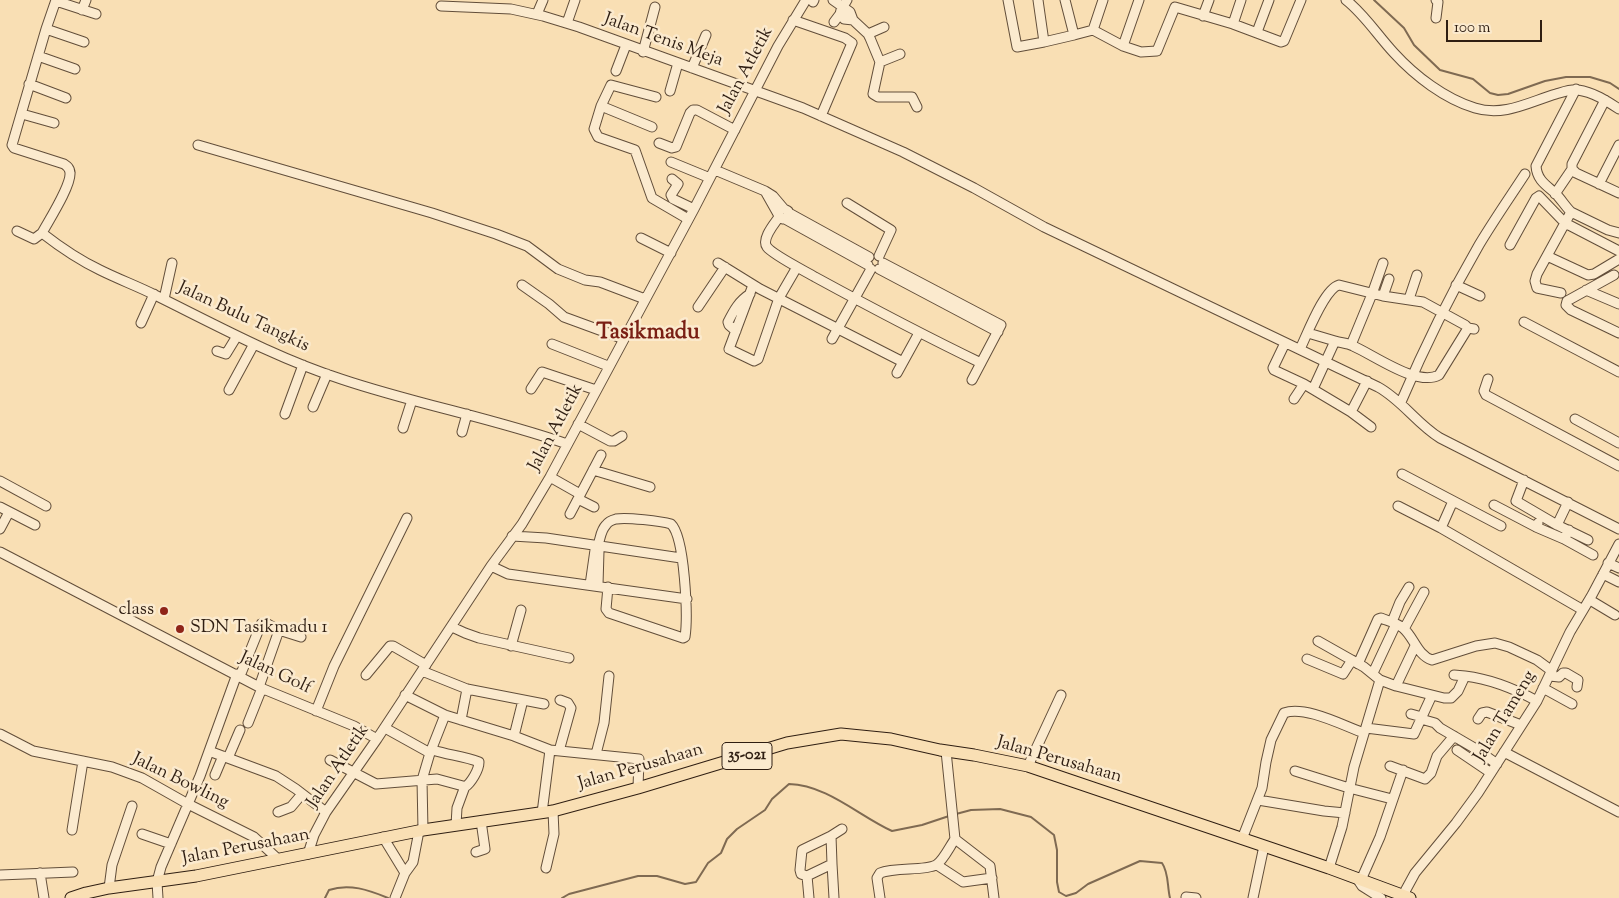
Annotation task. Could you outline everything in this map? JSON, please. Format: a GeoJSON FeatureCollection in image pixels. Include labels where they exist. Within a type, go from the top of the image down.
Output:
{"type":"FeatureCollection","features":[{"type":"Feature","properties":{"kind":"main road","name":"Jalan Perusahaan"},"geometry":{"type":"LineString","coordinates":[[72,898],[109,888],[157,882],[279,860],[421,830],[548,812],[638,788],[787,743],[841,734],[871,735],[1028,766],[1329,868],[1359,879],[1384,895],[1406,897]]}},
{"type":"Feature","properties":{"kind":"street"},"geometry":{"type":"LineString","coordinates":[[82,10],[86,0]]}},
{"type":"Feature","properties":{"kind":"street"},"geometry":{"type":"LineString","coordinates":[[537,14],[543,0]]}},
{"type":"Feature","properties":{"kind":"street"},"geometry":{"type":"LineString","coordinates":[[567,23],[575,0]]}},
{"type":"Feature","properties":{"kind":"street"},"geometry":{"type":"LineString","coordinates":[[833,0],[850,12],[853,20],[868,34],[880,62],[873,94],[878,97],[912,97],[916,107]]}},
{"type":"Feature","properties":{"kind":"street"},"geometry":{"type":"LineString","coordinates":[[1008,0],[1017,48],[1093,30],[1122,46],[1141,52],[1157,51],[1176,4],[1203,16],[1257,32],[1280,42],[1283,41],[1301,0]]}},
{"type":"Feature","properties":{"kind":"street"},"geometry":{"type":"LineString","coordinates":[[1038,0],[1044,42]]}},
{"type":"Feature","properties":{"kind":"street"},"geometry":{"type":"LineString","coordinates":[[1065,0],[1074,35]]}},
{"type":"Feature","properties":{"kind":"street"},"geometry":{"type":"LineString","coordinates":[[1093,30],[1103,0]]}},
{"type":"Feature","properties":{"kind":"street"},"geometry":{"type":"LineString","coordinates":[[1122,46],[1140,0]]}},
{"type":"Feature","properties":{"kind":"street"},"geometry":{"type":"LineString","coordinates":[[1203,16],[1209,0]]}},
{"type":"Feature","properties":{"kind":"street"},"geometry":{"type":"LineString","coordinates":[[1233,24],[1241,0]]}},
{"type":"Feature","properties":{"kind":"street"},"geometry":{"type":"LineString","coordinates":[[1257,32],[1269,0]]}},
{"type":"Feature","properties":{"kind":"street"},"geometry":{"type":"LineString","coordinates":[[1346,0],[1409,68],[1445,94],[1473,107],[1485,110],[1507,110],[1530,104],[1563,91],[1576,89],[1606,100],[1619,109]]}},
{"type":"Feature","properties":{"kind":"street"},"geometry":{"type":"LineString","coordinates":[[1436,0],[1438,2],[1436,18]]}},
{"type":"Feature","properties":{"kind":"street"},"geometry":{"type":"LineString","coordinates":[[13,145],[29,84],[56,1],[96,14]]}},
{"type":"Feature","properties":{"kind":"street","name":"Jalan Atletik"},"geometry":{"type":"LineString","coordinates":[[308,854],[314,835],[326,812],[385,728],[491,566],[522,524],[550,477],[608,366],[671,253],[778,46],[793,20],[811,1]]}},
{"type":"Feature","properties":{"kind":"street","name":"Jalan Tenis Meja"},"geometry":{"type":"LineString","coordinates":[[441,6],[484,4],[537,14],[567,23],[821,116],[903,152],[974,188],[1044,227],[1391,394],[1428,430],[1619,528]]}},
{"type":"Feature","properties":{"kind":"street"},"geometry":{"type":"LineString","coordinates":[[834,22],[843,7]]}},
{"type":"Feature","properties":{"kind":"street"},"geometry":{"type":"LineString","coordinates":[[643,52],[655,8]]}},
{"type":"Feature","properties":{"kind":"street"},"geometry":{"type":"LineString","coordinates":[[793,20],[846,38],[852,43],[821,116]]}},
{"type":"Feature","properties":{"kind":"street"},"geometry":{"type":"LineString","coordinates":[[868,34],[884,27]]}},
{"type":"Feature","properties":{"kind":"street"},"geometry":{"type":"LineString","coordinates":[[46,29],[84,42]]}},
{"type":"Feature","properties":{"kind":"street"},"geometry":{"type":"LineString","coordinates":[[692,68],[706,35]]}},
{"type":"Feature","properties":{"kind":"street"},"geometry":{"type":"LineString","coordinates":[[616,71],[626,46]]}},
{"type":"Feature","properties":{"kind":"street"},"geometry":{"type":"LineString","coordinates":[[880,62],[900,54]]}},
{"type":"Feature","properties":{"kind":"street"},"geometry":{"type":"LineString","coordinates":[[38,56],[76,69]]}},
{"type":"Feature","properties":{"kind":"street"},"geometry":{"type":"LineString","coordinates":[[670,91],[678,63]]}},
{"type":"Feature","properties":{"kind":"street"},"geometry":{"type":"LineString","coordinates":[[29,84],[66,98]]}},
{"type":"Feature","properties":{"kind":"street"},"geometry":{"type":"LineString","coordinates":[[656,97],[611,85],[601,106],[594,129],[595,134],[598,137],[635,150],[652,198],[688,219]]}},
{"type":"Feature","properties":{"kind":"street"},"geometry":{"type":"LineString","coordinates":[[1576,89],[1536,166],[1538,175],[1542,183],[1571,212],[1608,230],[1619,233]]}},
{"type":"Feature","properties":{"kind":"street"},"geometry":{"type":"LineString","coordinates":[[1555,194],[1572,169],[1572,164],[1606,100]]}},
{"type":"Feature","properties":{"kind":"street"},"geometry":{"type":"LineString","coordinates":[[601,106],[652,127]]}},
{"type":"Feature","properties":{"kind":"street"},"geometry":{"type":"LineString","coordinates":[[659,143],[676,148],[690,113],[695,110],[735,130]]}},
{"type":"Feature","properties":{"kind":"street"},"geometry":{"type":"LineString","coordinates":[[22,114],[54,123]]}},
{"type":"Feature","properties":{"kind":"street"},"geometry":{"type":"LineString","coordinates":[[13,145],[48,153]]}},
{"type":"Feature","properties":{"kind":"street"},"geometry":{"type":"LineString","coordinates":[[13,145],[64,164],[70,170],[67,186],[42,234],[34,239],[17,232]]}},
{"type":"Feature","properties":{"kind":"street"},"geometry":{"type":"LineString","coordinates":[[198,145],[432,213],[496,234],[527,246],[558,269],[585,280],[600,282],[645,299]]}},
{"type":"Feature","properties":{"kind":"street"},"geometry":{"type":"LineString","coordinates":[[1600,184],[1616,157],[1619,145]]}},
{"type":"Feature","properties":{"kind":"street"},"geometry":{"type":"LineString","coordinates":[[671,162],[765,191],[773,196],[783,214],[999,328],[972,380]]}},
{"type":"Feature","properties":{"kind":"street"},"geometry":{"type":"LineString","coordinates":[[1572,169],[1576,173],[1619,193]]}},
{"type":"Feature","properties":{"kind":"street"},"geometry":{"type":"LineString","coordinates":[[1401,402],[1456,285],[1523,177]]}},
{"type":"Feature","properties":{"kind":"street"},"geometry":{"type":"LineString","coordinates":[[672,179],[678,184],[671,195],[672,199],[694,209]]}},
{"type":"Feature","properties":{"kind":"street"},"geometry":{"type":"LineString","coordinates":[[1510,245],[1537,196],[1541,197],[1565,223],[1619,251]]}},
{"type":"Feature","properties":{"kind":"street"},"geometry":{"type":"LineString","coordinates":[[832,339],[875,263],[891,230],[847,204]]}},
{"type":"Feature","properties":{"kind":"street"},"geometry":{"type":"LineString","coordinates":[[1561,293],[1537,288],[1535,285],[1537,274],[1571,212]]}},
{"type":"Feature","properties":{"kind":"street"},"geometry":{"type":"LineString","coordinates":[[783,214],[766,240],[765,244],[769,249],[855,299],[981,364]]}},
{"type":"Feature","properties":{"kind":"street","name":"Jalan Bulu Tangkis"},"geometry":{"type":"LineString","coordinates":[[42,234],[98,269],[154,294],[254,344],[303,365],[412,400],[467,414],[567,444]]}},
{"type":"Feature","properties":{"kind":"street"},"geometry":{"type":"LineString","coordinates":[[641,238],[671,253]]}},
{"type":"Feature","properties":{"kind":"street"},"geometry":{"type":"LineString","coordinates":[[1547,256],[1588,275],[1594,274],[1619,258]]}},
{"type":"Feature","properties":{"kind":"street"},"geometry":{"type":"LineString","coordinates":[[164,299],[172,263]]}},
{"type":"Feature","properties":{"kind":"street"},"geometry":{"type":"LineString","coordinates":[[1351,345],[1383,263]]}},
{"type":"Feature","properties":{"kind":"street"},"geometry":{"type":"LineString","coordinates":[[698,307],[722,265],[752,289],[779,298],[903,362]]}},
{"type":"Feature","properties":{"kind":"street"},"geometry":{"type":"LineString","coordinates":[[752,289],[737,305],[728,322],[736,331],[729,350],[753,361],[757,360],[779,298],[797,267]]}},
{"type":"Feature","properties":{"kind":"street"},"geometry":{"type":"LineString","coordinates":[[1409,299],[1417,275]]}},
{"type":"Feature","properties":{"kind":"street"},"geometry":{"type":"LineString","coordinates":[[1614,275],[1567,301],[1566,307],[1619,333]]}},
{"type":"Feature","properties":{"kind":"street"},"geometry":{"type":"LineString","coordinates":[[1383,296],[1389,278]]}},
{"type":"Feature","properties":{"kind":"street"},"geometry":{"type":"LineString","coordinates":[[1300,350],[1308,333],[1325,299],[1333,287],[1339,284],[1372,294],[1423,302],[1471,329],[1439,375],[1434,377],[1412,376],[1351,345],[1308,333]]}},
{"type":"Feature","properties":{"kind":"street"},"geometry":{"type":"LineString","coordinates":[[522,285],[564,317],[624,339]]}},
{"type":"Feature","properties":{"kind":"street"},"geometry":{"type":"LineString","coordinates":[[1456,285],[1480,296]]}},
{"type":"Feature","properties":{"kind":"street"},"geometry":{"type":"LineString","coordinates":[[1586,290],[1619,304]]}},
{"type":"Feature","properties":{"kind":"street"},"geometry":{"type":"LineString","coordinates":[[140,323],[154,294]]}},
{"type":"Feature","properties":{"kind":"street"},"geometry":{"type":"LineString","coordinates":[[1524,322],[1619,372]]}},
{"type":"Feature","properties":{"kind":"street"},"geometry":{"type":"LineString","coordinates":[[897,373],[919,332]]}},
{"type":"Feature","properties":{"kind":"street"},"geometry":{"type":"LineString","coordinates":[[217,352],[226,354],[237,336]]}},
{"type":"Feature","properties":{"kind":"street"},"geometry":{"type":"LineString","coordinates":[[1313,389],[1335,341]]}},
{"type":"Feature","properties":{"kind":"street"},"geometry":{"type":"LineString","coordinates":[[1285,343],[1273,369],[1313,389],[1351,412],[1371,427]]}},
{"type":"Feature","properties":{"kind":"street"},"geometry":{"type":"LineString","coordinates":[[229,390],[254,344]]}},
{"type":"Feature","properties":{"kind":"street"},"geometry":{"type":"LineString","coordinates":[[552,344],[608,366]]}},
{"type":"Feature","properties":{"kind":"street"},"geometry":{"type":"LineString","coordinates":[[285,414],[303,365]]}},
{"type":"Feature","properties":{"kind":"street"},"geometry":{"type":"LineString","coordinates":[[531,389],[542,372],[596,390]]}},
{"type":"Feature","properties":{"kind":"street"},"geometry":{"type":"LineString","coordinates":[[313,407],[327,374]]}},
{"type":"Feature","properties":{"kind":"street"},"geometry":{"type":"LineString","coordinates":[[1488,379],[1484,391],[1486,396],[1619,466]]}},
{"type":"Feature","properties":{"kind":"street"},"geometry":{"type":"LineString","coordinates":[[1351,412],[1366,381]]}},
{"type":"Feature","properties":{"kind":"street"},"geometry":{"type":"LineString","coordinates":[[1294,399],[1304,384]]}},
{"type":"Feature","properties":{"kind":"street"},"geometry":{"type":"LineString","coordinates":[[404,428],[412,400]]}},
{"type":"Feature","properties":{"kind":"street"},"geometry":{"type":"LineString","coordinates":[[462,432],[467,414]]}},
{"type":"Feature","properties":{"kind":"street"},"geometry":{"type":"LineString","coordinates":[[1575,420],[1618,439]]}},
{"type":"Feature","properties":{"kind":"street"},"geometry":{"type":"LineString","coordinates":[[578,424],[610,441],[614,441],[622,436]]}},
{"type":"Feature","properties":{"kind":"street"},"geometry":{"type":"LineString","coordinates":[[570,514],[600,455]]}},
{"type":"Feature","properties":{"kind":"street"},"geometry":{"type":"LineString","coordinates":[[593,470],[650,487]]}},
{"type":"Feature","properties":{"kind":"street"},"geometry":{"type":"LineString","coordinates":[[1402,474],[1501,526]]}},
{"type":"Feature","properties":{"kind":"street"},"geometry":{"type":"LineString","coordinates":[[550,477],[594,506]]}},
{"type":"Feature","properties":{"kind":"street"},"geometry":{"type":"LineString","coordinates":[[1524,480],[1516,501],[1557,525],[1588,540]]}},
{"type":"Feature","properties":{"kind":"street"},"geometry":{"type":"LineString","coordinates":[[0,481],[46,506]]}},
{"type":"Feature","properties":{"kind":"street"},"geometry":{"type":"LineString","coordinates":[[1441,528],[1453,501]]}},
{"type":"Feature","properties":{"kind":"street"},"geometry":{"type":"LineString","coordinates":[[1557,525],[1568,502]]}},
{"type":"Feature","properties":{"kind":"street"},"geometry":{"type":"LineString","coordinates":[[1494,505],[1564,539],[1592,555]]}},
{"type":"Feature","properties":{"kind":"street"},"geometry":{"type":"LineString","coordinates":[[1398,506],[1441,528],[1583,610]]}},
{"type":"Feature","properties":{"kind":"street"},"geometry":{"type":"LineString","coordinates":[[0,507],[35,525]]}},
{"type":"Feature","properties":{"kind":"street"},"geometry":{"type":"LineString","coordinates":[[0,530],[10,512]]}},
{"type":"Feature","properties":{"kind":"street"},"geometry":{"type":"LineString","coordinates":[[1536,526],[1542,516]]}},
{"type":"Feature","properties":{"kind":"street"},"geometry":{"type":"LineString","coordinates":[[316,711],[334,666],[407,518]]}},
{"type":"Feature","properties":{"kind":"street"},"geometry":{"type":"LineString","coordinates":[[594,585],[593,558],[602,529],[608,522],[614,519],[624,519],[668,523],[674,527],[681,558],[687,599],[686,636],[683,638],[608,612],[606,608],[608,587]]}},
{"type":"Feature","properties":{"kind":"street"},"geometry":{"type":"LineString","coordinates":[[1564,539],[1569,530]]}},
{"type":"Feature","properties":{"kind":"street"},"geometry":{"type":"LineString","coordinates":[[512,536],[546,538],[681,558]]}},
{"type":"Feature","properties":{"kind":"street","name":"Jalan Tameng"},"geometry":{"type":"LineString","coordinates":[[1406,897],[1415,873],[1456,823],[1497,764],[1537,700],[1570,632],[1590,600],[1619,544]]}},
{"type":"Feature","properties":{"kind":"street","name":"Jalan Golf"},"geometry":{"type":"LineString","coordinates":[[0,552],[239,675],[260,688],[354,726],[377,739]]}},
{"type":"Feature","properties":{"kind":"street"},"geometry":{"type":"LineString","coordinates":[[1608,563],[1619,568]]}},
{"type":"Feature","properties":{"kind":"street"},"geometry":{"type":"LineString","coordinates":[[491,566],[508,574],[687,599]]}},
{"type":"Feature","properties":{"kind":"street"},"geometry":{"type":"LineString","coordinates":[[1603,574],[1619,582]]}},
{"type":"Feature","properties":{"kind":"street"},"geometry":{"type":"LineString","coordinates":[[1397,625],[1400,602],[1409,587]]}},
{"type":"Feature","properties":{"kind":"street"},"geometry":{"type":"LineString","coordinates":[[1373,673],[1378,659],[1397,625],[1424,592]]}},
{"type":"Feature","properties":{"kind":"street"},"geometry":{"type":"LineString","coordinates":[[1590,600],[1615,615]]}},
{"type":"Feature","properties":{"kind":"street"},"geometry":{"type":"LineString","coordinates":[[511,646],[521,610]]}},
{"type":"Feature","properties":{"kind":"street"},"geometry":{"type":"LineString","coordinates":[[1308,659],[1343,674],[1355,662],[1378,619],[1381,618],[1397,625],[1428,659],[1432,660],[1476,646],[1491,643],[1498,644],[1537,660],[1551,673],[1559,677],[1566,673],[1578,680],[1577,687]]}},
{"type":"Feature","properties":{"kind":"street"},"geometry":{"type":"LineString","coordinates":[[158,898],[157,882],[161,867],[261,624],[266,623],[280,631],[301,637]]}},
{"type":"Feature","properties":{"kind":"street"},"geometry":{"type":"LineString","coordinates":[[452,627],[464,633],[511,646],[569,658]]}},
{"type":"Feature","properties":{"kind":"street"},"geometry":{"type":"LineString","coordinates":[[248,723],[272,647],[280,631]]}},
{"type":"Feature","properties":{"kind":"street"},"geometry":{"type":"LineString","coordinates":[[1318,641],[1373,673],[1380,680],[1444,698],[1453,697],[1465,676]]}},
{"type":"Feature","properties":{"kind":"street"},"geometry":{"type":"LineString","coordinates":[[366,675],[390,646],[393,646],[424,668],[467,689],[544,704]]}},
{"type":"Feature","properties":{"kind":"street"},"geometry":{"type":"LineString","coordinates":[[1396,686],[1415,646]]}},
{"type":"Feature","properties":{"kind":"street"},"geometry":{"type":"LineString","coordinates":[[1454,675],[1476,677],[1520,691],[1537,700]]}},
{"type":"Feature","properties":{"kind":"street"},"geometry":{"type":"LineString","coordinates":[[596,754],[604,723],[609,676]]}},
{"type":"Feature","properties":{"kind":"street"},"geometry":{"type":"LineString","coordinates":[[1329,868],[1349,788],[1380,680]]}},
{"type":"Feature","properties":{"kind":"street"},"geometry":{"type":"LineString","coordinates":[[1543,688],[1572,704]]}},
{"type":"Feature","properties":{"kind":"street"},"geometry":{"type":"LineString","coordinates":[[461,720],[467,689]]}},
{"type":"Feature","properties":{"kind":"street"},"geometry":{"type":"LineString","coordinates":[[405,695],[445,715],[514,736],[554,751],[639,760],[638,788]]}},
{"type":"Feature","properties":{"kind":"street"},"geometry":{"type":"LineString","coordinates":[[1028,766],[1061,695]]}},
{"type":"Feature","properties":{"kind":"street"},"geometry":{"type":"LineString","coordinates":[[1242,839],[1262,788],[1271,740],[1284,713],[1290,711],[1321,716],[1365,731],[1414,734],[1432,695]]}},
{"type":"Feature","properties":{"kind":"street"},"geometry":{"type":"LineString","coordinates":[[514,736],[523,700]]}},
{"type":"Feature","properties":{"kind":"street"},"geometry":{"type":"LineString","coordinates":[[546,868],[554,834],[548,812],[554,751],[571,708],[568,703],[560,700]]}},
{"type":"Feature","properties":{"kind":"street"},"geometry":{"type":"LineString","coordinates":[[1478,719],[1482,713],[1487,712],[1520,725]]}},
{"type":"Feature","properties":{"kind":"street"},"geometry":{"type":"LineString","coordinates":[[1411,714],[1435,723],[1497,764]]}},
{"type":"Feature","properties":{"kind":"street"},"geometry":{"type":"LineString","coordinates":[[396,896],[404,873],[410,867],[414,856],[421,830],[422,780],[445,715]]}},
{"type":"Feature","properties":{"kind":"street"},"geometry":{"type":"LineString","coordinates":[[385,728],[432,751],[461,755],[478,762],[479,766],[470,784],[465,787],[457,808],[456,825]]}},
{"type":"Feature","properties":{"kind":"street"},"geometry":{"type":"LineString","coordinates":[[215,775],[240,730]]}},
{"type":"Feature","properties":{"kind":"street","name":"Jalan Bowling"},"geometry":{"type":"LineString","coordinates":[[0,734],[33,751],[112,767],[142,778],[188,804],[254,837],[279,860]]}},
{"type":"Feature","properties":{"kind":"street"},"geometry":{"type":"LineString","coordinates":[[1390,766],[1425,779],[1431,773],[1437,756],[1454,736]]}},
{"type":"Feature","properties":{"kind":"street"},"geometry":{"type":"LineString","coordinates":[[1457,750],[1491,773]]}},
{"type":"Feature","properties":{"kind":"street"},"geometry":{"type":"LineString","coordinates":[[209,751],[276,776],[326,812]]}},
{"type":"Feature","properties":{"kind":"street"},"geometry":{"type":"LineString","coordinates":[[880,898],[877,878],[880,873],[889,870],[930,867],[937,864],[955,839],[946,751]]}},
{"type":"Feature","properties":{"kind":"street"},"geometry":{"type":"LineString","coordinates":[[1504,752],[1619,812]]}},
{"type":"Feature","properties":{"kind":"street"},"geometry":{"type":"LineString","coordinates":[[330,760],[376,784],[440,779],[465,787]]}},
{"type":"Feature","properties":{"kind":"street"},"geometry":{"type":"LineString","coordinates":[[72,830],[83,761]]}},
{"type":"Feature","properties":{"kind":"street"},"geometry":{"type":"LineString","coordinates":[[1359,879],[1380,837],[1403,770]]}},
{"type":"Feature","properties":{"kind":"street"},"geometry":{"type":"LineString","coordinates":[[1295,771],[1349,788],[1392,798]]}},
{"type":"Feature","properties":{"kind":"street"},"geometry":{"type":"LineString","coordinates":[[278,812],[291,807],[302,794]]}},
{"type":"Feature","properties":{"kind":"street"},"geometry":{"type":"LineString","coordinates":[[1258,800],[1344,813]]}},
{"type":"Feature","properties":{"kind":"street"},"geometry":{"type":"LineString","coordinates":[[109,888],[112,865],[132,806]]}},
{"type":"Feature","properties":{"kind":"street"},"geometry":{"type":"LineString","coordinates":[[476,852],[485,849],[481,821]]}},
{"type":"Feature","properties":{"kind":"street"},"geometry":{"type":"LineString","coordinates":[[832,864],[807,876],[801,874],[802,850],[842,829]]}},
{"type":"Feature","properties":{"kind":"street"},"geometry":{"type":"LineString","coordinates":[[142,834],[171,844]]}},
{"type":"Feature","properties":{"kind":"street"},"geometry":{"type":"LineString","coordinates":[[830,836],[834,898]]}},
{"type":"Feature","properties":{"kind":"street"},"geometry":{"type":"LineString","coordinates":[[383,837],[404,873]]}},
{"type":"Feature","properties":{"kind":"street"},"geometry":{"type":"LineString","coordinates":[[955,839],[990,866],[994,898]]}},
{"type":"Feature","properties":{"kind":"street"},"geometry":{"type":"LineString","coordinates":[[1253,898],[1264,846]]}},
{"type":"Feature","properties":{"kind":"street"},"geometry":{"type":"LineString","coordinates":[[937,864],[963,882],[992,878]]}},
{"type":"Feature","properties":{"kind":"street"},"geometry":{"type":"LineString","coordinates":[[0,875],[73,872]]}},
{"type":"Feature","properties":{"kind":"street"},"geometry":{"type":"LineString","coordinates":[[40,873],[44,898]]}},
{"type":"Feature","properties":{"kind":"street"},"geometry":{"type":"LineString","coordinates":[[807,876],[809,898]]}},
{"type":"Feature","properties":{"kind":"street"},"geometry":{"type":"LineString","coordinates":[[1186,897],[1196,898]]}},
{"type":"Feature","properties":{"kind":"waterway"},"geometry":{"type":"LineString","coordinates":[[1374,0],[1404,28],[1414,45],[1440,70],[1473,79],[1490,93],[1498,95],[1508,94],[1545,81],[1566,77],[1590,77],[1610,83],[1619,89]]}},
{"type":"Feature","properties":{"kind":"waterway"},"geometry":{"type":"LineString","coordinates":[[562,898],[569,894],[638,876],[657,876],[685,884],[696,882],[708,863],[721,853],[727,839],[737,829],[765,810],[772,799],[789,784],[803,786],[830,795],[892,831],[922,825],[949,816]]}},
{"type":"Feature","properties":{"kind":"waterway"},"geometry":{"type":"LineString","coordinates":[[956,814],[971,810],[1000,809],[1031,817],[1054,835],[1057,850],[1057,882],[1059,892],[1066,896],[1076,893],[1088,884],[1140,861],[1162,863],[1167,875],[1170,898]]}},
{"type":"Feature","properties":{"kind":"waterway"},"geometry":{"type":"LineString","coordinates":[[325,898],[329,890],[344,887],[366,890],[388,898]]}},
{"type":"Feature","properties":{"kind":"place","name":"class"},"geometry":{"type":"Point","coordinates":[164,611]}},
{"type":"Feature","properties":{"kind":"place","name":"SDN Tasikmadu 1"},"geometry":{"type":"Point","coordinates":[180,629]}},
{"type":"Feature","properties":{"kind":"district","name":"Tasikmadu"},"geometry":{"type":"Point","coordinates":[648,334]}}]}
